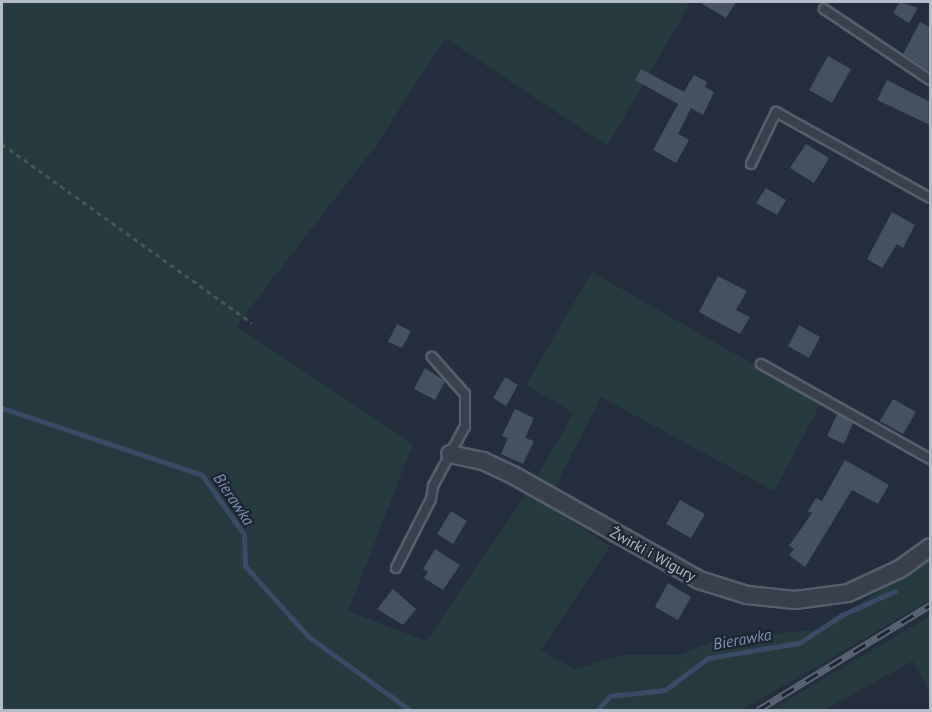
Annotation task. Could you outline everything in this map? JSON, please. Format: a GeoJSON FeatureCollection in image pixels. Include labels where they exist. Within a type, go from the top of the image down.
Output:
{"type":"FeatureCollection","features":[{"type":"Feature","properties":{"kind":"street","name":"Żwirki i Wigury"},"geometry":{"type":"LineString","coordinates":[[450,453],[483,461],[513,475],[699,580],[747,595],[795,600],[848,593],[900,569],[930,547]]}},
{"type":"Feature","properties":{"kind":"lane"},"geometry":{"type":"LineString","coordinates":[[824,9],[930,80]]}},
{"type":"Feature","properties":{"kind":"lane"},"geometry":{"type":"LineString","coordinates":[[751,164],[776,112],[930,198]]}},
{"type":"Feature","properties":{"kind":"lane"},"geometry":{"type":"LineString","coordinates":[[396,568],[465,426],[465,394],[432,357]]}},
{"type":"Feature","properties":{"kind":"lane"},"geometry":{"type":"LineString","coordinates":[[761,364],[930,459]]}},
{"type":"Feature","properties":{"kind":"path"},"geometry":{"type":"LineString","coordinates":[[2,144],[252,323]]}},
{"type":"Feature","properties":{"kind":"green space"},"geometry":{"type":"Polygon","coordinates":[[[2,2],[691,2],[607,146],[445,38],[375,147],[236,326],[413,444],[348,611],[426,641],[527,493],[610,546],[541,650],[574,669],[622,655],[679,655],[722,638],[823,629],[930,555],[930,600],[742,710],[2,710],[2,2]]]}},
{"type":"Feature","properties":{"kind":"green space"},"geometry":{"type":"Polygon","coordinates":[[[592,272],[821,403],[774,491],[601,397],[554,489],[535,479],[574,413],[526,385],[592,272]]]}},
{"type":"Feature","properties":{"kind":"green space"},"geometry":{"type":"Polygon","coordinates":[[[930,616],[930,693],[913,661],[824,710],[770,710],[930,616]]]}},
{"type":"Feature","properties":{"kind":"building"},"geometry":{"type":"Polygon","coordinates":[[[699,2],[736,2],[726,18],[699,2]]]}},
{"type":"Feature","properties":{"kind":"building"},"geometry":{"type":"Polygon","coordinates":[[[900,2],[918,8],[909,23],[893,13],[900,2]]]}},
{"type":"Feature","properties":{"kind":"building"},"geometry":{"type":"Polygon","coordinates":[[[920,22],[930,27],[930,71],[903,54],[920,22]]]}},
{"type":"Feature","properties":{"kind":"building"},"geometry":{"type":"Polygon","coordinates":[[[828,56],[851,69],[832,103],[809,90],[828,56]]]}},
{"type":"Feature","properties":{"kind":"building"},"geometry":{"type":"Polygon","coordinates":[[[641,69],[684,92],[694,75],[707,82],[705,87],[714,92],[703,115],[691,108],[678,134],[689,140],[676,163],[653,150],[678,104],[635,80],[641,69]]]}},
{"type":"Feature","properties":{"kind":"building"},"geometry":{"type":"Polygon","coordinates":[[[887,80],[930,102],[930,125],[877,100],[887,80]]]}},
{"type":"Feature","properties":{"kind":"building"},"geometry":{"type":"Polygon","coordinates":[[[806,144],[829,158],[814,183],[790,168],[806,144]]]}},
{"type":"Feature","properties":{"kind":"building"},"geometry":{"type":"Polygon","coordinates":[[[766,188],[786,200],[777,215],[756,203],[766,188]]]}},
{"type":"Feature","properties":{"kind":"building"},"geometry":{"type":"Polygon","coordinates":[[[892,212],[915,225],[903,248],[897,244],[882,268],[867,259],[892,212]]]}},
{"type":"Feature","properties":{"kind":"building"},"geometry":{"type":"Polygon","coordinates":[[[718,276],[747,291],[736,310],[750,317],[740,334],[699,312],[718,276]]]}},
{"type":"Feature","properties":{"kind":"building"},"geometry":{"type":"Polygon","coordinates":[[[397,324],[411,331],[402,348],[388,342],[397,324]]]}},
{"type":"Feature","properties":{"kind":"building"},"geometry":{"type":"Polygon","coordinates":[[[799,325],[820,337],[809,358],[788,346],[799,325]]]}},
{"type":"Feature","properties":{"kind":"building"},"geometry":{"type":"Polygon","coordinates":[[[425,368],[445,381],[435,400],[414,389],[425,368]]]}},
{"type":"Feature","properties":{"kind":"building"},"geometry":{"type":"Polygon","coordinates":[[[505,377],[518,385],[506,406],[493,398],[505,377]]]}},
{"type":"Feature","properties":{"kind":"building"},"geometry":{"type":"Polygon","coordinates":[[[893,399],[916,412],[903,434],[880,421],[893,399]]]}},
{"type":"Feature","properties":{"kind":"building"},"geometry":{"type":"Polygon","coordinates":[[[515,409],[534,418],[525,438],[534,441],[523,464],[501,454],[508,438],[502,436],[515,409]]]}},
{"type":"Feature","properties":{"kind":"building"},"geometry":{"type":"Polygon","coordinates":[[[837,414],[853,423],[844,444],[827,436],[837,414]]]}},
{"type":"Feature","properties":{"kind":"building"},"geometry":{"type":"Polygon","coordinates":[[[845,460],[889,485],[878,504],[852,490],[805,567],[789,555],[794,549],[789,546],[812,513],[808,511],[816,498],[822,501],[845,460]]]}},
{"type":"Feature","properties":{"kind":"building"},"geometry":{"type":"Polygon","coordinates":[[[680,500],[705,514],[691,538],[666,524],[680,500]]]}},
{"type":"Feature","properties":{"kind":"building"},"geometry":{"type":"Polygon","coordinates":[[[451,511],[467,521],[453,544],[437,534],[451,511]]]}},
{"type":"Feature","properties":{"kind":"building"},"geometry":{"type":"Polygon","coordinates":[[[435,549],[460,565],[443,590],[424,578],[428,572],[423,569],[435,549]]]}},
{"type":"Feature","properties":{"kind":"building"},"geometry":{"type":"Polygon","coordinates":[[[668,583],[691,597],[678,620],[655,607],[668,583]]]}},
{"type":"Feature","properties":{"kind":"building"},"geometry":{"type":"Polygon","coordinates":[[[393,589],[416,609],[403,625],[377,609],[393,589]]]}},
{"type":"Feature","properties":{"kind":"waterway","name":"Bierawka"},"geometry":{"type":"LineString","coordinates":[[2,408],[202,475],[244,534],[245,566],[309,637],[410,710]]}},
{"type":"Feature","properties":{"kind":"waterway","name":"Bierawka"},"geometry":{"type":"LineString","coordinates":[[597,710],[610,696],[665,690],[708,658],[799,643],[842,615],[895,591]]}},
{"type":"Feature","properties":{"kind":"railway"},"geometry":{"type":"LineString","coordinates":[[758,710],[930,605]]}}]}
